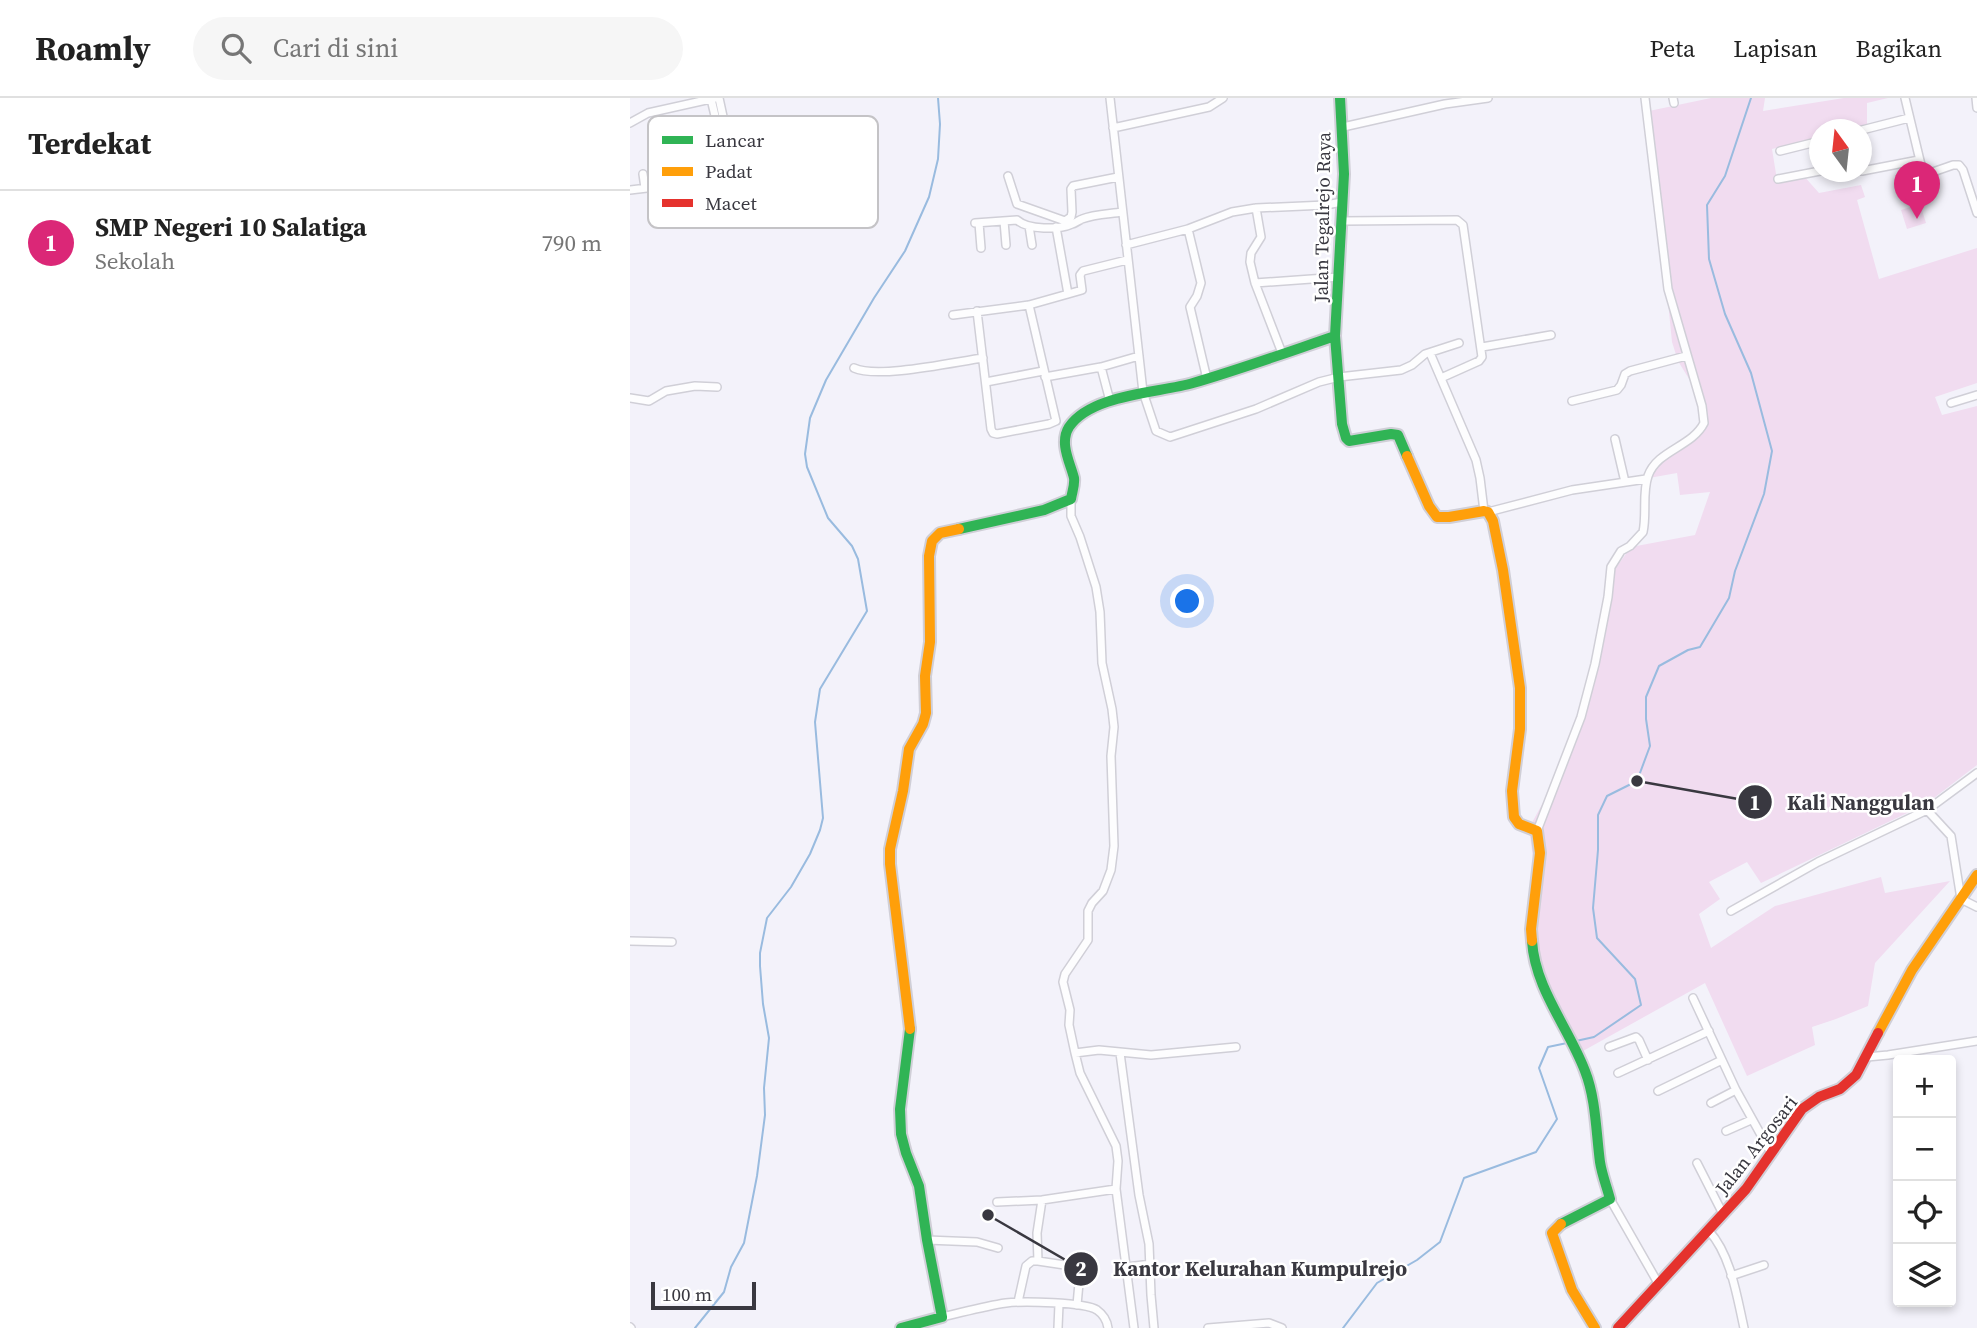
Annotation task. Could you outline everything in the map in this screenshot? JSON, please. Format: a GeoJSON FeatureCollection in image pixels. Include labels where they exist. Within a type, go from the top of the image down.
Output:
{"type":"FeatureCollection","features":[{"type":"Feature","properties":{"kind":"street"},"geometry":{"type":"LineString","coordinates":[[630,124],[648,113],[715,98]]}},
{"type":"Feature","properties":{"kind":"street"},"geometry":{"type":"LineString","coordinates":[[715,98],[716,116]]}},
{"type":"Feature","properties":{"kind":"street"},"geometry":{"type":"LineString","coordinates":[[715,98],[722,116]]}},
{"type":"Feature","properties":{"kind":"street"},"geometry":{"type":"LineString","coordinates":[[1111,98],[1143,392],[1156,431],[1170,437],[1256,409],[1319,382],[1401,370],[1430,353],[1459,343]]}},
{"type":"Feature","properties":{"kind":"street"},"geometry":{"type":"LineString","coordinates":[[1113,128],[1209,107],[1223,98]]}},
{"type":"Feature","properties":{"kind":"street","name":"Jalan Tegalrejo Raya"},"geometry":{"type":"LineString","coordinates":[[1340,98],[1344,174],[1335,336],[1342,424],[1347,439],[1353,441],[1398,435],[1429,506],[1437,517],[1486,512]]}},
{"type":"Feature","properties":{"kind":"street"},"geometry":{"type":"LineString","coordinates":[[1343,127],[1445,104],[1488,98]]}},
{"type":"Feature","properties":{"kind":"street"},"geometry":{"type":"LineString","coordinates":[[1645,98],[1668,289],[1702,406],[1704,423],[1698,433],[1652,467],[1646,479],[1643,532],[1621,551],[1611,567],[1595,664],[1581,717],[1537,831],[1539,860],[1531,945],[1539,974],[1556,1014],[1589,1081],[1599,1152],[1610,1199],[1658,1283]]}},
{"type":"Feature","properties":{"kind":"street"},"geometry":{"type":"LineString","coordinates":[[1905,98],[1922,169],[1930,173],[1959,165],[1977,214]]}},
{"type":"Feature","properties":{"kind":"street"},"geometry":{"type":"LineString","coordinates":[[1976,98],[1977,107]]}},
{"type":"Feature","properties":{"kind":"street"},"geometry":{"type":"LineString","coordinates":[[1872,127],[1909,118]]}},
{"type":"Feature","properties":{"kind":"street"},"geometry":{"type":"LineString","coordinates":[[1780,151],[1809,144]]}},
{"type":"Feature","properties":{"kind":"street"},"geometry":{"type":"LineString","coordinates":[[1872,169],[1919,160]]}},
{"type":"Feature","properties":{"kind":"street"},"geometry":{"type":"LineString","coordinates":[[1778,179],[1809,173]]}},
{"type":"Feature","properties":{"kind":"street"},"geometry":{"type":"LineString","coordinates":[[643,174],[645,188]]}},
{"type":"Feature","properties":{"kind":"street"},"geometry":{"type":"LineString","coordinates":[[1008,176],[1017,204],[1065,220],[1070,218],[1072,212],[1073,186],[1118,177]]}},
{"type":"Feature","properties":{"kind":"street"},"geometry":{"type":"LineString","coordinates":[[630,190],[648,187]]}},
{"type":"Feature","properties":{"kind":"street"},"geometry":{"type":"LineString","coordinates":[[1126,245],[1188,229],[1232,212],[1342,202]]}},
{"type":"Feature","properties":{"kind":"street"},"geometry":{"type":"LineString","coordinates":[[1256,208],[1261,237],[1251,253],[1250,262],[1255,283],[1282,353]]}},
{"type":"Feature","properties":{"kind":"street"},"geometry":{"type":"LineString","coordinates":[[981,248],[977,223],[1017,220],[1030,226],[1056,227],[1071,225],[1081,219],[1122,212]]}},
{"type":"Feature","properties":{"kind":"street"},"geometry":{"type":"LineString","coordinates":[[1004,221],[1006,245]]}},
{"type":"Feature","properties":{"kind":"street"},"geometry":{"type":"LineString","coordinates":[[1343,221],[1459,221],[1464,227],[1482,347],[1481,360],[1441,378]]}},
{"type":"Feature","properties":{"kind":"street"},"geometry":{"type":"LineString","coordinates":[[1030,226],[1032,245]]}},
{"type":"Feature","properties":{"kind":"street"},"geometry":{"type":"LineString","coordinates":[[1056,227],[1069,294]]}},
{"type":"Feature","properties":{"kind":"street"},"geometry":{"type":"LineString","coordinates":[[1188,229],[1201,283],[1201,289],[1190,307],[1207,379]]}},
{"type":"Feature","properties":{"kind":"street"},"geometry":{"type":"LineString","coordinates":[[953,315],[1029,305],[1082,290],[1080,275],[1083,271],[1128,260]]}},
{"type":"Feature","properties":{"kind":"street"},"geometry":{"type":"LineString","coordinates":[[1255,283],[1339,277]]}},
{"type":"Feature","properties":{"kind":"street"},"geometry":{"type":"LineString","coordinates":[[1029,305],[1056,421]]}},
{"type":"Feature","properties":{"kind":"street"},"geometry":{"type":"LineString","coordinates":[[977,311],[993,433],[1056,421],[1069,427]]}},
{"type":"Feature","properties":{"kind":"street"},"geometry":{"type":"LineString","coordinates":[[1482,347],[1551,335]]}},
{"type":"Feature","properties":{"kind":"street"},"geometry":{"type":"LineString","coordinates":[[1134,1328],[1116,1189],[1116,1146],[1080,1073],[1063,982],[1065,974],[1088,940],[1088,911],[1103,891],[1111,870],[1114,846],[1112,709],[1102,663],[1096,587],[1071,516],[1075,481],[1066,456],[1066,435],[1069,427],[1082,414],[1110,401],[1190,384],[1335,336]]}},
{"type":"Feature","properties":{"kind":"street"},"geometry":{"type":"LineString","coordinates":[[1430,353],[1476,460],[1486,512],[1493,520],[1520,688],[1520,729],[1512,790],[1513,811],[1519,824],[1537,831]]}},
{"type":"Feature","properties":{"kind":"street"},"geometry":{"type":"LineString","coordinates":[[986,382],[1101,367],[1139,356]]}},
{"type":"Feature","properties":{"kind":"street"},"geometry":{"type":"LineString","coordinates":[[1572,401],[1618,390],[1625,373],[1686,356]]}},
{"type":"Feature","properties":{"kind":"street"},"geometry":{"type":"LineString","coordinates":[[854,368],[864,372],[891,371],[983,358]]}},
{"type":"Feature","properties":{"kind":"street"},"geometry":{"type":"LineString","coordinates":[[1101,367],[1110,401]]}},
{"type":"Feature","properties":{"kind":"street"},"geometry":{"type":"LineString","coordinates":[[630,398],[649,401],[666,391],[695,386],[717,387]]}},
{"type":"Feature","properties":{"kind":"street"},"geometry":{"type":"LineString","coordinates":[[1951,403],[1977,395]]}},
{"type":"Feature","properties":{"kind":"street"},"geometry":{"type":"LineString","coordinates":[[1615,439],[1625,482]]}},
{"type":"Feature","properties":{"kind":"street"},"geometry":{"type":"LineString","coordinates":[[1486,512],[1572,490],[1646,479]]}},
{"type":"Feature","properties":{"kind":"street"},"geometry":{"type":"LineString","coordinates":[[942,1317],[919,1185],[901,1133],[900,1109],[910,1030],[890,857],[909,749],[926,713],[925,676],[930,642],[930,548],[932,541],[940,533],[1044,510],[1071,499]]}},
{"type":"Feature","properties":{"kind":"street"},"geometry":{"type":"LineString","coordinates":[[1731,911],[1818,862],[1927,810],[1977,774]]}},
{"type":"Feature","properties":{"kind":"street"},"geometry":{"type":"LineString","coordinates":[[1927,810],[1951,836],[1961,899],[1977,907]]}},
{"type":"Feature","properties":{"kind":"street","name":"Jalan Argosari"},"geometry":{"type":"LineString","coordinates":[[1618,1328],[1745,1189],[1802,1109],[1848,1084],[1862,1068],[1912,970],[1977,875]]}},
{"type":"Feature","properties":{"kind":"street"},"geometry":{"type":"LineString","coordinates":[[630,941],[672,942]]}},
{"type":"Feature","properties":{"kind":"street"},"geometry":{"type":"LineString","coordinates":[[1693,998],[1735,1090],[1771,1153]]}},
{"type":"Feature","properties":{"kind":"street"},"geometry":{"type":"LineString","coordinates":[[1618,1073],[1709,1031]]}},
{"type":"Feature","properties":{"kind":"street"},"geometry":{"type":"LineString","coordinates":[[1609,1047],[1636,1037],[1648,1060]]}},
{"type":"Feature","properties":{"kind":"street"},"geometry":{"type":"LineString","coordinates":[[1867,1057],[1977,1041]]}},
{"type":"Feature","properties":{"kind":"street"},"geometry":{"type":"LineString","coordinates":[[1075,1053],[1099,1050],[1151,1055],[1236,1047]]}},
{"type":"Feature","properties":{"kind":"street"},"geometry":{"type":"LineString","coordinates":[[1120,1053],[1139,1195],[1149,1244],[1154,1328]]}},
{"type":"Feature","properties":{"kind":"street"},"geometry":{"type":"LineString","coordinates":[[1658,1091],[1722,1060]]}},
{"type":"Feature","properties":{"kind":"street"},"geometry":{"type":"LineString","coordinates":[[1711,1103],[1735,1090]]}},
{"type":"Feature","properties":{"kind":"street"},"geometry":{"type":"LineString","coordinates":[[1726,1131],[1751,1120]]}},
{"type":"Feature","properties":{"kind":"street"},"geometry":{"type":"LineString","coordinates":[[1698,1163],[1723,1214]]}},
{"type":"Feature","properties":{"kind":"street"},"geometry":{"type":"LineString","coordinates":[[997,1202],[1042,1200],[1116,1189]]}},
{"type":"Feature","properties":{"kind":"street"},"geometry":{"type":"LineString","coordinates":[[1595,1328],[1572,1290],[1552,1233],[1558,1226],[1610,1199]]}},
{"type":"Feature","properties":{"kind":"street"},"geometry":{"type":"LineString","coordinates":[[1038,1261],[1037,1233],[1042,1200]]}},
{"type":"Feature","properties":{"kind":"street"},"geometry":{"type":"LineString","coordinates":[[1709,1231],[1731,1276],[1744,1328]]}},
{"type":"Feature","properties":{"kind":"street"},"geometry":{"type":"LineString","coordinates":[[927,1240],[977,1242],[998,1248]]}},
{"type":"Feature","properties":{"kind":"street"},"geometry":{"type":"LineString","coordinates":[[1018,1302],[1026,1266],[1032,1261],[1038,1261],[1078,1267],[1080,1272],[1077,1305]]}},
{"type":"Feature","properties":{"kind":"street"},"geometry":{"type":"LineString","coordinates":[[1127,1267],[1151,1264]]}},
{"type":"Feature","properties":{"kind":"street"},"geometry":{"type":"LineString","coordinates":[[1731,1276],[1764,1265]]}},
{"type":"Feature","properties":{"kind":"street"},"geometry":{"type":"LineString","coordinates":[[901,1328],[930,1325],[942,1317],[1018,1302],[1093,1308],[1106,1320],[1108,1328]]}},
{"type":"Feature","properties":{"kind":"street"},"geometry":{"type":"LineString","coordinates":[[1058,1328],[1059,1304]]}},
{"type":"Feature","properties":{"kind":"street"},"geometry":{"type":"LineString","coordinates":[[1208,1328],[1269,1323],[1282,1328]]}},
{"type":"Feature","properties":{"kind":"shaded area"},"geometry":{"type":"Polygon","coordinates":[[[1711,98],[1765,98],[1763,111],[1844,98],[1888,98],[1867,103],[1867,119],[1809,119],[1809,140],[1772,149],[1777,180],[1803,175],[1819,193],[1861,185],[1865,197],[1857,200],[1879,279],[1977,248],[1977,383],[1935,397],[1942,415],[1977,406],[1977,765],[1926,804],[1761,883],[1747,862],[1709,882],[1720,899],[1699,914],[1711,948],[1775,906],[1881,877],[1885,893],[1950,881],[1875,963],[1868,1006],[1812,1027],[1815,1045],[1747,1076],[1705,983],[1583,1051],[1526,942],[1533,858],[1529,828],[1555,781],[1580,716],[1615,569],[1631,547],[1695,535],[1710,492],[1680,495],[1677,473],[1649,478],[1652,471],[1701,425],[1702,400],[1678,361],[1672,342],[1649,111],[1711,98]]]}},
{"type":"Feature","properties":{"kind":"shaded area"},"geometry":{"type":"Polygon","coordinates":[[[1920,204],[1926,223],[1907,229],[1901,210],[1920,204]]]}},
{"type":"Feature","properties":{"kind":"waterway"},"geometry":{"type":"LineString","coordinates":[[695,1328],[724,1292],[731,1267],[744,1243],[765,1115],[764,1088],[769,1038],[763,1004],[760,953],[767,918],[791,887],[810,854],[823,818],[815,722],[820,689],[867,611],[858,559],[852,546],[828,518],[807,467],[805,454],[810,418],[826,380],[905,251],[929,197],[938,159],[938,98]]}},
{"type":"Feature","properties":{"kind":"waterway"},"geometry":{"type":"LineString","coordinates":[[1576,1041],[1594,1037],[1641,1005],[1635,979],[1597,938],[1593,908],[1598,815],[1607,796],[1637,781],[1650,746],[1646,697],[1659,666],[1688,650],[1700,647],[1729,598],[1735,571],[1764,494],[1772,451],[1751,373],[1725,314],[1709,259],[1707,205],[1725,176],[1751,98]]}},
{"type":"Feature","properties":{"kind":"waterway"},"geometry":{"type":"LineString","coordinates":[[1343,1328],[1377,1283],[1417,1260],[1440,1242],[1464,1178],[1536,1152],[1557,1119],[1539,1068],[1548,1047],[1567,1043]]}},
{"type":"Feature","properties":{"kind":"traffic: fast"},"geometry":{"type":"LineString","coordinates":[[1340,98],[1344,174],[1335,336],[1342,424],[1349,441],[1398,435],[1407,456]]}},
{"type":"Feature","properties":{"kind":"traffic: fast"},"geometry":{"type":"LineString","coordinates":[[959,529],[1044,510],[1071,499],[1074,481],[1066,452],[1066,433],[1079,416],[1093,408],[1126,396],[1193,383],[1335,336]]}},
{"type":"Feature","properties":{"kind":"traffic: fast"},"geometry":{"type":"LineString","coordinates":[[1532,941],[1539,976],[1589,1082],[1600,1162],[1610,1199],[1561,1224]]}},
{"type":"Feature","properties":{"kind":"traffic: fast"},"geometry":{"type":"LineString","coordinates":[[901,1328],[942,1317],[919,1186],[901,1134],[900,1109],[910,1029]]}},
{"type":"Feature","properties":{"kind":"traffic: slow"},"geometry":{"type":"LineString","coordinates":[[1407,456],[1429,506],[1437,517],[1484,511],[1488,512],[1493,521],[1520,688],[1520,729],[1512,791],[1514,817],[1519,824],[1537,831],[1540,853],[1532,941]]}},
{"type":"Feature","properties":{"kind":"traffic: slow"},"geometry":{"type":"LineString","coordinates":[[910,1029],[890,849],[909,749],[926,713],[925,676],[930,642],[929,556],[932,541],[940,533],[959,529]]}},
{"type":"Feature","properties":{"kind":"traffic: slow"},"geometry":{"type":"LineString","coordinates":[[1878,1033],[1912,970],[1977,875]]}},
{"type":"Feature","properties":{"kind":"traffic: slow"},"geometry":{"type":"LineString","coordinates":[[1561,1224],[1552,1233],[1572,1290],[1595,1328]]}},
{"type":"Feature","properties":{"kind":"traffic: jam"},"geometry":{"type":"LineString","coordinates":[[1618,1328],[1746,1189],[1802,1109],[1819,1097],[1840,1089],[1856,1075],[1878,1033]]}},
{"type":"Feature","properties":{"kind":"place","name":"SMP Negeri 10 Salatiga"},"geometry":{"type":"Point","coordinates":[1917,219]}},
{"type":"Feature","properties":{"kind":"place","name":"Kali Nanggulan"},"geometry":{"type":"Point","coordinates":[1637,781]}},
{"type":"Feature","properties":{"kind":"place","name":"Kantor Kelurahan Kumpulrejo"},"geometry":{"type":"Point","coordinates":[988,1215]}}]}
